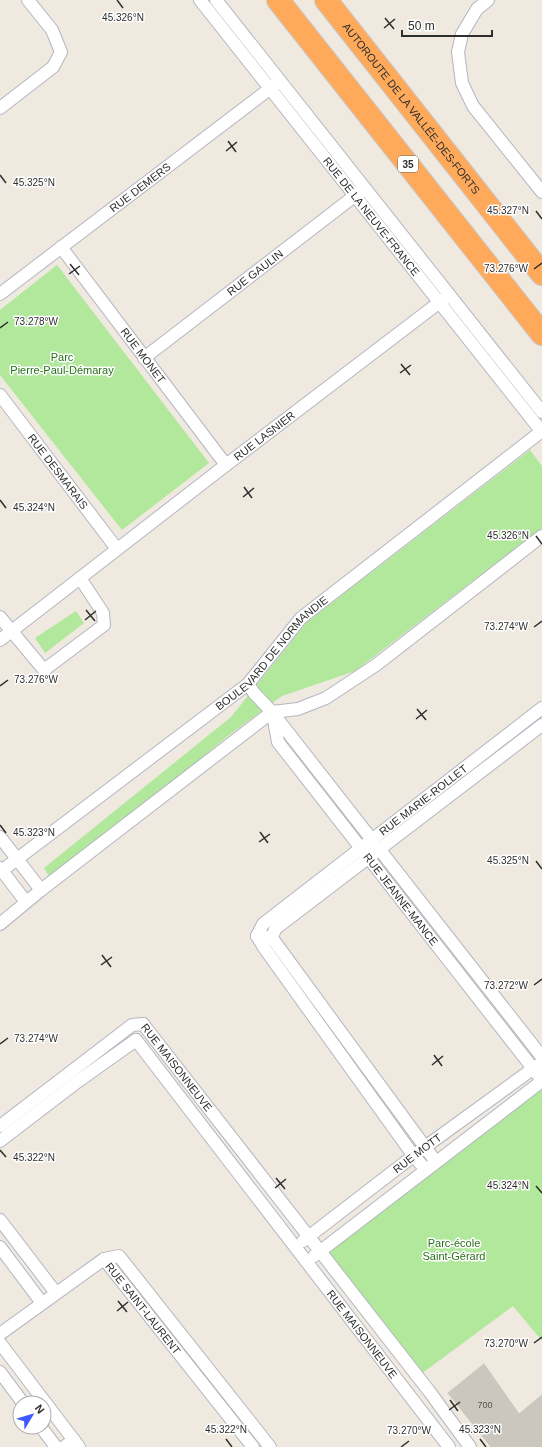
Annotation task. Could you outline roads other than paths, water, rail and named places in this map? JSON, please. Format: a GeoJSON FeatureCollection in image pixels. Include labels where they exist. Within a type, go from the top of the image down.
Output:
{"type":"FeatureCollection","features":[{"type":"Feature","properties":{"kind":"highway","name":"35"},"geometry":{"type":"LineString","coordinates":[[278,0],[542,334]]}},
{"type":"Feature","properties":{"kind":"highway","name":"AUTOROUTE DE LA VALLÉE-DES-FORTS"},"geometry":{"type":"LineString","coordinates":[[326,0],[542,274]]}},
{"type":"Feature","properties":{"kind":"street"},"geometry":{"type":"LineString","coordinates":[[0,108],[53,67],[61,52],[52,30],[28,0]]}},
{"type":"Feature","properties":{"kind":"street","name":"RUE DE LA NEUVE-FRANCE"},"geometry":{"type":"LineString","coordinates":[[200,0],[542,432]]}},
{"type":"Feature","properties":{"kind":"street","name":"RUE DE LA NEUVE-FRANCE"},"geometry":{"type":"LineString","coordinates":[[216,0],[542,412]]}},
{"type":"Feature","properties":{"kind":"street"},"geometry":{"type":"LineString","coordinates":[[488,0],[477,9],[462,34],[458,52],[462,83],[473,106],[542,192]]}},
{"type":"Feature","properties":{"kind":"street","name":"RUE DEMERS"},"geometry":{"type":"LineString","coordinates":[[0,294],[280,80]]}},
{"type":"Feature","properties":{"kind":"street","name":"RUE GAULIN"},"geometry":{"type":"LineString","coordinates":[[144,358],[365,188]]}},
{"type":"Feature","properties":{"kind":"street","name":"RUE MONET"},"geometry":{"type":"LineString","coordinates":[[61,247],[226,465]]}},
{"type":"Feature","properties":{"kind":"street","name":"RUE LASNIER"},"geometry":{"type":"LineString","coordinates":[[0,640],[226,465],[450,295]]}},
{"type":"Feature","properties":{"kind":"street","name":"RUE DESMARAIS"},"geometry":{"type":"LineString","coordinates":[[0,394],[117,549]]}},
{"type":"Feature","properties":{"kind":"street","name":"BOULEVARD DE NORMANDIE"},"geometry":{"type":"LineString","coordinates":[[1,870],[248,684],[301,618],[542,432]]}},
{"type":"Feature","properties":{"kind":"street"},"geometry":{"type":"LineString","coordinates":[[0,924],[41,890],[272,712],[298,709],[326,698],[376,665],[542,536]]}},
{"type":"Feature","properties":{"kind":"street"},"geometry":{"type":"LineString","coordinates":[[0,617],[44,670],[104,625],[103,613],[80,578]]}},
{"type":"Feature","properties":{"kind":"street","name":"RUE JEANNE-MANCE"},"geometry":{"type":"LineString","coordinates":[[248,684],[254,693],[272,712],[542,1057]]}},
{"type":"Feature","properties":{"kind":"street","name":"RUE JEANNE-MANCE"},"geometry":{"type":"LineString","coordinates":[[272,712],[278,742],[537,1066],[542,1081]]}},
{"type":"Feature","properties":{"kind":"street","name":"RUE MARIE-ROLLET"},"geometry":{"type":"LineString","coordinates":[[272,938],[275,929],[366,853],[372,840],[540,713]]}},
{"type":"Feature","properties":{"kind":"street","name":"RUE MARIE-ROLLET"},"geometry":{"type":"LineString","coordinates":[[257,936],[263,924],[366,853],[380,850],[542,725]]}},
{"type":"Feature","properties":{"kind":"street"},"geometry":{"type":"LineString","coordinates":[[0,837],[41,890]]}},
{"type":"Feature","properties":{"kind":"street"},"geometry":{"type":"LineString","coordinates":[[1,870],[26,902]]}},
{"type":"Feature","properties":{"kind":"street"},"geometry":{"type":"LineString","coordinates":[[257,936],[272,938],[436,1162]]}},
{"type":"Feature","properties":{"kind":"street"},"geometry":{"type":"LineString","coordinates":[[257,936],[413,1155],[426,1170]]}},
{"type":"Feature","properties":{"kind":"street"},"geometry":{"type":"LineString","coordinates":[[0,1141],[132,1025],[143,1024]]}},
{"type":"Feature","properties":{"kind":"street","name":"RUE MAISONNEUVE"},"geometry":{"type":"LineString","coordinates":[[449,1447],[136,1040],[143,1024],[320,1251],[470,1447]]}},
{"type":"Feature","properties":{"kind":"street"},"geometry":{"type":"LineString","coordinates":[[0,1126],[73,1077],[136,1040]]}},
{"type":"Feature","properties":{"kind":"street","name":"RUE MOTT"},"geometry":{"type":"LineString","coordinates":[[295,1247],[413,1155],[537,1066]]}},
{"type":"Feature","properties":{"kind":"street","name":"RUE MOTT"},"geometry":{"type":"LineString","coordinates":[[306,1261],[542,1081]]}},
{"type":"Feature","properties":{"kind":"street"},"geometry":{"type":"LineString","coordinates":[[0,1220],[56,1293]]}},
{"type":"Feature","properties":{"kind":"street"},"geometry":{"type":"LineString","coordinates":[[0,1247],[42,1303]]}},
{"type":"Feature","properties":{"kind":"street","name":"RUE SAINT-LAURENT"},"geometry":{"type":"LineString","coordinates":[[0,1334],[104,1259],[119,1256],[270,1447]]}},
{"type":"Feature","properties":{"kind":"street","name":"RUE SAINT-LAURENT"},"geometry":{"type":"LineString","coordinates":[[104,1259],[253,1447]]}},
{"type":"Feature","properties":{"kind":"street"},"geometry":{"type":"LineString","coordinates":[[0,1343],[72,1445]]}},
{"type":"Feature","properties":{"kind":"street","name":"RUE SAINT-LAURENT"},"geometry":{"type":"LineString","coordinates":[[182,1358],[193,1350]]}},
{"type":"Feature","properties":{"kind":"street"},"geometry":{"type":"LineString","coordinates":[[0,1372],[17,1395]]}},
{"type":"Feature","properties":{"kind":"street"},"geometry":{"type":"LineString","coordinates":[[415,1402],[428,1391]]}},
{"type":"Feature","properties":{"kind":"street"},"geometry":{"type":"LineString","coordinates":[[47,1435],[56,1447]]}},
{"type":"Feature","properties":{"kind":"park label","name":"Parc Pierre-Paul-Démaray"},"geometry":{"type":"Point","coordinates":[62,363]}},
{"type":"Feature","properties":{"kind":"park label","name":"Parc-école Saint-Gérard"},"geometry":{"type":"Point","coordinates":[454,1249]}}]}
